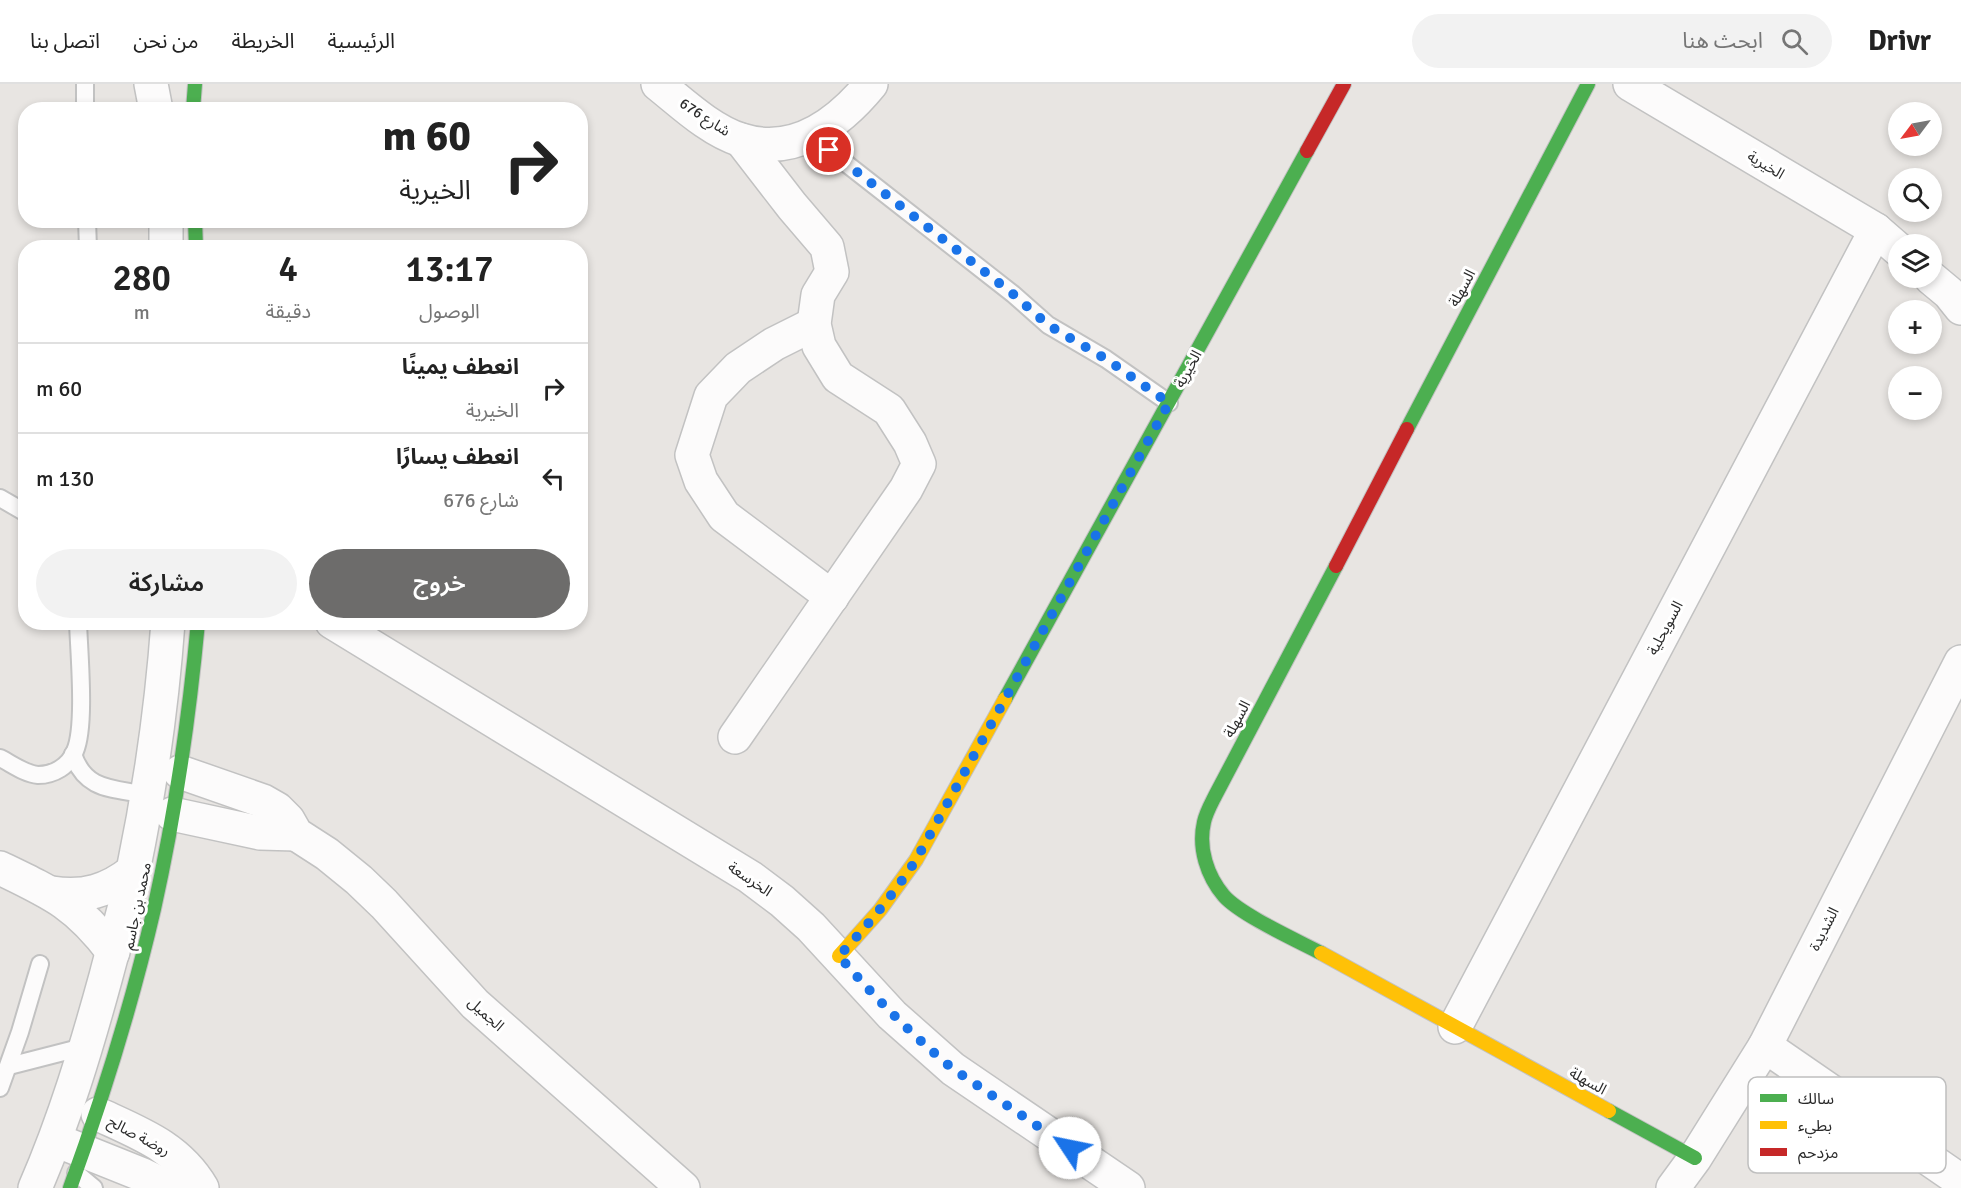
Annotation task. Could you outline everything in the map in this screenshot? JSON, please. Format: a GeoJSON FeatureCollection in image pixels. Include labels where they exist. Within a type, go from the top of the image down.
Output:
{"type":"FeatureCollection","features":[{"type":"Feature","properties":{"kind":"street"},"geometry":{"type":"LineString","coordinates":[[151,84],[154,102]]}},
{"type":"Feature","properties":{"kind":"street","name":"شارع 676"},"geometry":{"type":"LineString","coordinates":[[658,84],[717,129],[741,140],[773,144],[789,143],[811,136]]}},
{"type":"Feature","properties":{"kind":"street"},"geometry":{"type":"LineString","coordinates":[[811,136],[837,118],[861,97],[871,84]]}},
{"type":"Feature","properties":{"kind":"street","name":"الخيرية"},"geometry":{"type":"LineString","coordinates":[[839,956],[894,894],[916,860],[1344,84]]}},
{"type":"Feature","properties":{"kind":"street","name":"السهلة"},"geometry":{"type":"LineString","coordinates":[[1587,84],[1215,796],[1204,822],[1202,848],[1210,874],[1225,897],[1247,913],[1695,1158]]}},
{"type":"Feature","properties":{"kind":"street","name":"الخيرية"},"geometry":{"type":"LineString","coordinates":[[1630,84],[1887,240]]}},
{"type":"Feature","properties":{"kind":"street"},"geometry":{"type":"LineString","coordinates":[[735,737],[906,489],[919,464],[910,443],[889,410],[838,377],[819,346],[814,324],[818,295],[832,272],[827,247],[741,140]]}},
{"type":"Feature","properties":{"kind":"street","name":"السويحلية"},"geometry":{"type":"LineString","coordinates":[[1455,1027],[1887,240]]}},
{"type":"Feature","properties":{"kind":"street"},"geometry":{"type":"LineString","coordinates":[[814,324],[774,344],[738,368],[711,396],[692,454],[701,481],[724,516],[832,597]]}},
{"type":"Feature","properties":{"kind":"street"},"geometry":{"type":"LineString","coordinates":[[71,1163],[87,1046],[133,871],[151,774],[162,690],[188,630]]}},
{"type":"Feature","properties":{"kind":"street","name":"محمد بن جاسم"},"geometry":{"type":"LineString","coordinates":[[71,1163],[98,1114],[143,958],[180,772],[190,630]]}},
{"type":"Feature","properties":{"kind":"street","name":"الخرسعة"},"geometry":{"type":"LineString","coordinates":[[345,630],[750,878],[789,908],[839,956],[892,1015],[953,1069],[1128,1188]]}},
{"type":"Feature","properties":{"kind":"street","name":"الشديدة"},"geometry":{"type":"LineString","coordinates":[[1673,1188],[1695,1158],[1765,1046],[1961,662]]}},
{"type":"Feature","properties":{"kind":"street","name":"الجميل"},"geometry":{"type":"LineString","coordinates":[[180,772],[263,801],[277,809],[288,820],[296,834],[327,854],[359,880],[475,1004],[683,1188]]}},
{"type":"Feature","properties":{"kind":"street"},"geometry":{"type":"LineString","coordinates":[[172,814],[260,833],[296,834]]}},
{"type":"Feature","properties":{"kind":"street"},"geometry":{"type":"LineString","coordinates":[[0,868],[52,893],[86,919],[112,952]]}},
{"type":"Feature","properties":{"kind":"street"},"geometry":{"type":"LineString","coordinates":[[52,893],[70,896],[95,892],[120,882],[133,871]]}},
{"type":"Feature","properties":{"kind":"street"},"geometry":{"type":"LineString","coordinates":[[1765,1046],[1810,1077]]}},
{"type":"Feature","properties":{"kind":"street","name":"روضة صالح"},"geometry":{"type":"LineString","coordinates":[[98,1114],[160,1144],[186,1166],[202,1188]]}},
{"type":"Feature","properties":{"kind":"street"},"geometry":{"type":"LineString","coordinates":[[35,1188],[71,1163],[143,1174],[170,1188]]}},
{"type":"Feature","properties":{"kind":"street"},"geometry":{"type":"LineString","coordinates":[[1946,1171],[1961,1181]]}},
{"type":"Feature","properties":{"kind":"lane"},"geometry":{"type":"LineString","coordinates":[[85,84],[85,102]]}},
{"type":"Feature","properties":{"kind":"lane"},"geometry":{"type":"LineString","coordinates":[[811,136],[1013,294],[1048,325],[1106,359],[1169,403]]}},
{"type":"Feature","properties":{"kind":"lane"},"geometry":{"type":"LineString","coordinates":[[0,498],[18,508]]}},
{"type":"Feature","properties":{"kind":"lane"},"geometry":{"type":"LineString","coordinates":[[0,758],[37,775],[49,774],[60,769],[73,754],[78,740],[80,718],[78,630]]}},
{"type":"Feature","properties":{"kind":"lane"},"geometry":{"type":"LineString","coordinates":[[73,754],[76,765],[87,780],[146,795]]}},
{"type":"Feature","properties":{"kind":"lane"},"geometry":{"type":"LineString","coordinates":[[0,1088],[9,1066],[40,964]]}},
{"type":"Feature","properties":{"kind":"lane"},"geometry":{"type":"LineString","coordinates":[[9,1066],[87,1046]]}},
{"type":"Feature","properties":{"kind":"lane"},"geometry":{"type":"LineString","coordinates":[[71,1163],[94,1188]]}},
{"type":"Feature","properties":{"kind":"traffic: fast"},"geometry":{"type":"LineString","coordinates":[[194,102],[195,84]]}},
{"type":"Feature","properties":{"kind":"traffic: fast"},"geometry":{"type":"LineString","coordinates":[[1407,429],[1588,84]]}},
{"type":"Feature","properties":{"kind":"traffic: fast"},"geometry":{"type":"LineString","coordinates":[[1005,699],[1307,151]]}},
{"type":"Feature","properties":{"kind":"traffic: fast"},"geometry":{"type":"LineString","coordinates":[[195,228],[196,240]]}},
{"type":"Feature","properties":{"kind":"traffic: fast"},"geometry":{"type":"LineString","coordinates":[[1321,953],[1256,919],[1224,896],[1213,880],[1205,861],[1202,832],[1212,802],[1336,566]]}},
{"type":"Feature","properties":{"kind":"traffic: fast"},"geometry":{"type":"LineString","coordinates":[[70,1188],[116,1050],[154,909],[180,767],[197,630]]}},
{"type":"Feature","properties":{"kind":"traffic: fast"},"geometry":{"type":"LineString","coordinates":[[1609,1111],[1695,1158]]}},
{"type":"Feature","properties":{"kind":"traffic: slow"},"geometry":{"type":"LineString","coordinates":[[839,956],[880,910],[916,860],[1005,699]]}},
{"type":"Feature","properties":{"kind":"traffic: slow"},"geometry":{"type":"LineString","coordinates":[[1321,953],[1609,1111]]}},
{"type":"Feature","properties":{"kind":"traffic: jam"},"geometry":{"type":"LineString","coordinates":[[1307,151],[1344,84]]}},
{"type":"Feature","properties":{"kind":"traffic: jam"},"geometry":{"type":"LineString","coordinates":[[1336,566],[1407,429]]}},
{"type":"Feature","properties":{"kind":"route"},"geometry":{"type":"LineString","coordinates":[[829,150],[1013,294],[1048,325],[1106,359],[1169,403],[916,860],[894,894],[839,956],[892,1015],[953,1069],[1070,1148]]}}]}
